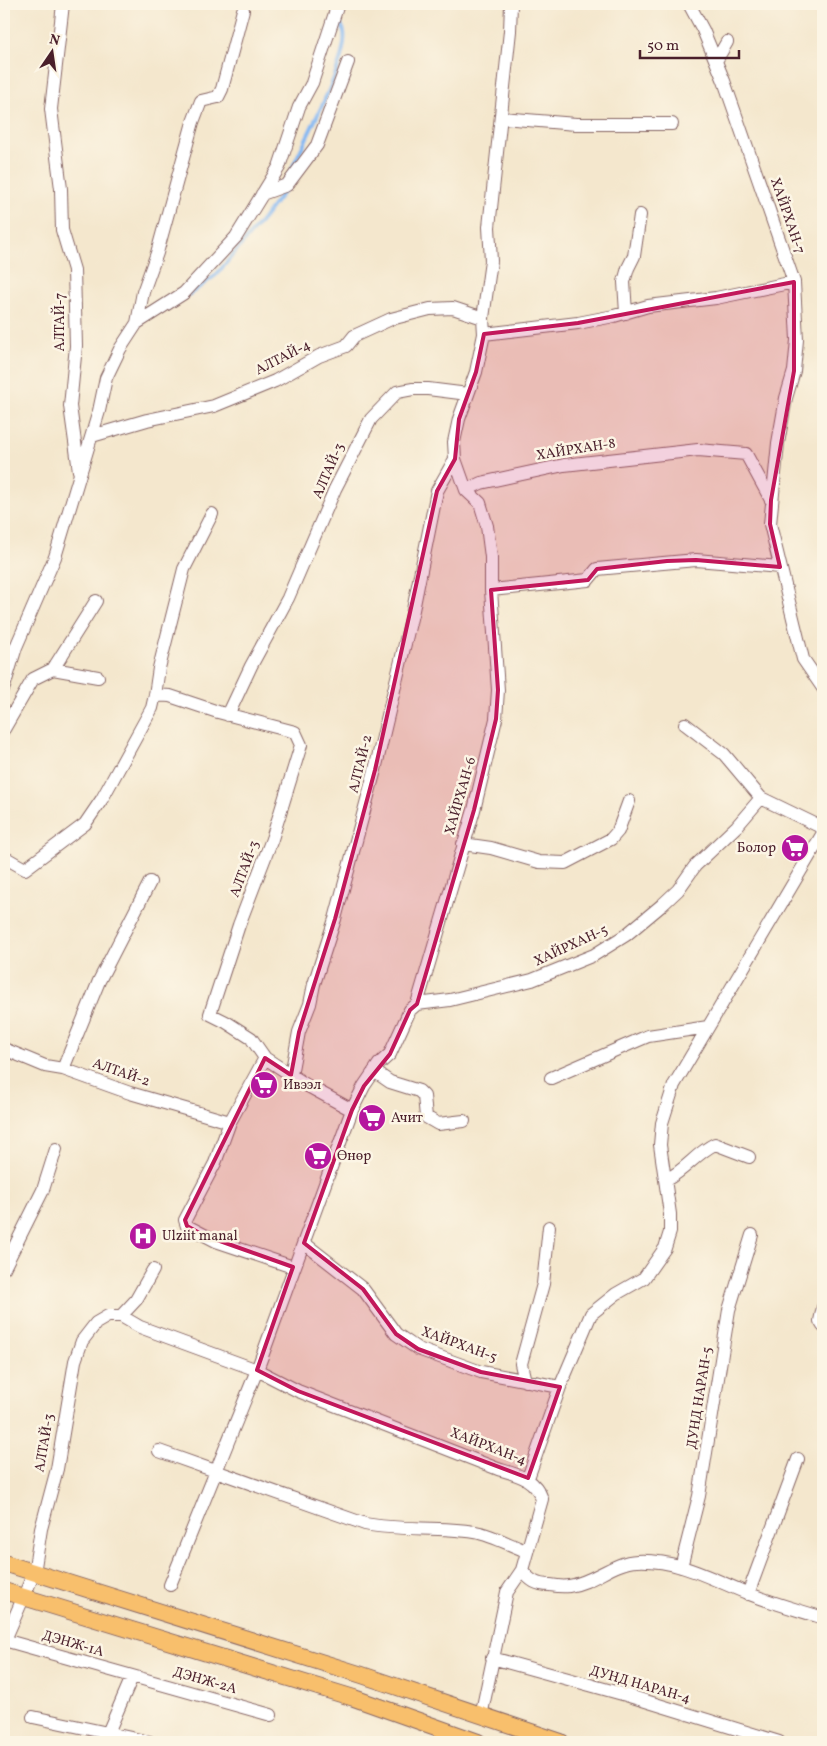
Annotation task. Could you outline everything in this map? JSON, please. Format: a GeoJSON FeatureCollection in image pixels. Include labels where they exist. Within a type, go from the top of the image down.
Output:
{"type":"FeatureCollection","features":[{"type":"Feature","properties":{"kind":"main road"},"geometry":{"type":"LineString","coordinates":[[4,1562],[362,1675],[561,1742]]}},
{"type":"Feature","properties":{"kind":"main road"},"geometry":{"type":"LineString","coordinates":[[4,1591],[354,1698],[478,1742]]}},
{"type":"Feature","properties":{"kind":"street","name":"АЛТАЙ-7"},"geometry":{"type":"LineString","coordinates":[[63,4],[51,109],[61,189],[62,230],[74,270],[76,346],[70,406],[80,476]]}},
{"type":"Feature","properties":{"kind":"street"},"geometry":{"type":"LineString","coordinates":[[137,323],[184,293],[236,237],[279,167],[299,107],[312,83],[338,4]]}},
{"type":"Feature","properties":{"kind":"street"},"geometry":{"type":"LineString","coordinates":[[511,4],[510,31],[489,228],[492,261],[483,318],[484,334],[476,372],[459,418],[454,442],[455,459],[466,490],[480,503],[487,526],[491,557],[490,590],[588,580],[597,569],[667,561],[696,560],[780,568]]}},
{"type":"Feature","properties":{"kind":"street","name":"ХАЙРХАН-7"},"geometry":{"type":"LineString","coordinates":[[689,4],[703,30],[716,61],[794,282],[796,340],[794,370],[784,407],[771,500],[770,524],[803,659],[823,688]]}},
{"type":"Feature","properties":{"kind":"street"},"geometry":{"type":"LineString","coordinates":[[4,687],[16,647],[55,557],[92,436],[106,378],[120,349],[137,323],[143,292],[193,122],[201,100],[218,96],[222,89],[243,10]]}},
{"type":"Feature","properties":{"kind":"street"},"geometry":{"type":"LineString","coordinates":[[716,61],[727,42]]}},
{"type":"Feature","properties":{"kind":"street"},"geometry":{"type":"LineString","coordinates":[[262,194],[287,184],[316,145],[348,62]]}},
{"type":"Feature","properties":{"kind":"street"},"geometry":{"type":"LineString","coordinates":[[501,118],[576,124],[672,124]]}},
{"type":"Feature","properties":{"kind":"street"},"geometry":{"type":"LineString","coordinates":[[626,313],[624,282],[634,256],[640,215]]}},
{"type":"Feature","properties":{"kind":"street"},"geometry":{"type":"LineString","coordinates":[[484,334],[578,323],[626,313],[648,306],[716,298],[794,282]]}},
{"type":"Feature","properties":{"kind":"street","name":"АЛТАЙ-4"},"geometry":{"type":"LineString","coordinates":[[92,436],[147,420],[214,406],[275,381],[319,356],[346,346],[354,336],[391,318],[430,309],[453,308],[483,318]]}},
{"type":"Feature","properties":{"kind":"street","name":"АЛТАЙ-3"},"geometry":{"type":"LineString","coordinates":[[228,714],[251,666],[288,598],[344,471],[371,419],[397,392],[412,389],[428,389],[468,394]]}},
{"type":"Feature","properties":{"kind":"street","name":"ХАЙРХАН-8"},"geometry":{"type":"LineString","coordinates":[[466,490],[481,483],[564,464],[698,450],[746,454],[771,500]]}},
{"type":"Feature","properties":{"kind":"street","name":"АЛТАЙ-2"},"geometry":{"type":"LineString","coordinates":[[291,1075],[299,1032],[310,1004],[314,984],[335,919],[375,770],[413,610],[437,491],[455,459]]}},
{"type":"Feature","properties":{"kind":"street"},"geometry":{"type":"LineString","coordinates":[[4,857],[25,869],[85,824],[102,799],[152,708],[159,668],[184,569],[212,514]]}},
{"type":"Feature","properties":{"kind":"street","name":"ХАЙРХАН-6"},"geometry":{"type":"LineString","coordinates":[[417,1004],[463,844],[496,719],[498,690],[490,590]]}},
{"type":"Feature","properties":{"kind":"street"},"geometry":{"type":"LineString","coordinates":[[4,729],[34,679],[53,669],[96,602]]}},
{"type":"Feature","properties":{"kind":"street"},"geometry":{"type":"LineString","coordinates":[[53,669],[98,677]]}},
{"type":"Feature","properties":{"kind":"street","name":"АЛТАЙ-3"},"geometry":{"type":"LineString","coordinates":[[155,695],[170,696],[295,732],[301,745],[272,840],[210,1009],[210,1014],[251,1038],[265,1058]]}},
{"type":"Feature","properties":{"kind":"street"},"geometry":{"type":"LineString","coordinates":[[685,724],[724,754],[762,798],[804,821],[823,828]]}},
{"type":"Feature","properties":{"kind":"street","name":"ХАЙРХАН-5"},"geometry":{"type":"LineString","coordinates":[[417,1004],[450,1000],[532,980],[594,955],[626,935],[662,905],[678,890],[695,866],[737,826],[762,798]]}},
{"type":"Feature","properties":{"kind":"street"},"geometry":{"type":"LineString","coordinates":[[463,844],[491,848],[539,862],[565,863],[611,839],[618,831],[629,802]]}},
{"type":"Feature","properties":{"kind":"street"},"geometry":{"type":"LineString","coordinates":[[528,1478],[560,1387],[592,1314],[616,1294],[644,1278],[665,1248],[670,1232],[666,1180],[660,1145],[662,1123],[674,1085],[823,833]]}},
{"type":"Feature","properties":{"kind":"street"},"geometry":{"type":"LineString","coordinates":[[63,1069],[99,981],[150,882]]}},
{"type":"Feature","properties":{"kind":"street"},"geometry":{"type":"LineString","coordinates":[[170,1586],[258,1370],[352,1110],[374,1071],[390,1054],[410,1010],[417,1004]]}},
{"type":"Feature","properties":{"kind":"street"},"geometry":{"type":"LineString","coordinates":[[551,1078],[648,1036],[708,1027]]}},
{"type":"Feature","properties":{"kind":"street","name":"АЛТАЙ-2"},"geometry":{"type":"LineString","coordinates":[[4,1049],[45,1066],[63,1069],[130,1093],[230,1122]]}},
{"type":"Feature","properties":{"kind":"street"},"geometry":{"type":"LineString","coordinates":[[294,1267],[216,1241],[187,1226],[185,1220],[215,1164],[230,1122],[265,1058],[352,1110]]}},
{"type":"Feature","properties":{"kind":"street"},"geometry":{"type":"LineString","coordinates":[[374,1071],[390,1082],[419,1090],[424,1096],[426,1117],[438,1124],[464,1121]]}},
{"type":"Feature","properties":{"kind":"street"},"geometry":{"type":"LineString","coordinates":[[666,1180],[680,1172],[703,1150],[715,1144],[749,1157]]}},
{"type":"Feature","properties":{"kind":"street"},"geometry":{"type":"LineString","coordinates":[[4,1268],[44,1190],[56,1149]]}},
{"type":"Feature","properties":{"kind":"street"},"geometry":{"type":"LineString","coordinates":[[526,1380],[521,1364],[543,1284],[549,1227]]}},
{"type":"Feature","properties":{"kind":"street","name":"ДУНД НАРАН-5"},"geometry":{"type":"LineString","coordinates":[[681,1567],[699,1496],[729,1310],[752,1235]]}},
{"type":"Feature","properties":{"kind":"street","name":"ХАЙРХАН-5"},"geometry":{"type":"LineString","coordinates":[[304,1243],[363,1289],[396,1334],[418,1348],[481,1372],[560,1387]]}},
{"type":"Feature","properties":{"kind":"street"},"geometry":{"type":"LineString","coordinates":[[121,1316],[136,1300],[153,1270]]}},
{"type":"Feature","properties":{"kind":"street"},"geometry":{"type":"LineString","coordinates":[[823,1307],[820,1321],[823,1326]]}},
{"type":"Feature","properties":{"kind":"street","name":"АЛТАЙ-3"},"geometry":{"type":"LineString","coordinates":[[4,1641],[34,1572],[41,1529],[57,1470],[82,1340],[96,1323],[108,1316],[121,1316]]}},
{"type":"Feature","properties":{"kind":"street","name":"ХАЙРХАН-4"},"geometry":{"type":"LineString","coordinates":[[121,1316],[140,1327],[258,1370],[298,1391],[498,1469],[528,1478],[539,1490],[542,1499],[526,1551]]}},
{"type":"Feature","properties":{"kind":"street"},"geometry":{"type":"LineString","coordinates":[[159,1451],[365,1524],[392,1529],[411,1526],[477,1533],[526,1551],[522,1570],[507,1592],[480,1716]]}},
{"type":"Feature","properties":{"kind":"street"},"geometry":{"type":"LineString","coordinates":[[748,1594],[798,1459]]}},
{"type":"Feature","properties":{"kind":"street"},"geometry":{"type":"LineString","coordinates":[[522,1570],[530,1581],[569,1586],[636,1561],[681,1567],[748,1594],[823,1618]]}},
{"type":"Feature","properties":{"kind":"street","name":"ДЭНЖ-1А"},"geometry":{"type":"LineString","coordinates":[[4,1641],[64,1656],[132,1677]]}},
{"type":"Feature","properties":{"kind":"street","name":"ДУНД НАРАН-4"},"geometry":{"type":"LineString","coordinates":[[492,1658],[626,1695],[779,1742]]}},
{"type":"Feature","properties":{"kind":"street"},"geometry":{"type":"LineString","coordinates":[[105,1737],[132,1677]]}},
{"type":"Feature","properties":{"kind":"street","name":"ДЭНЖ-2А"},"geometry":{"type":"LineString","coordinates":[[132,1677],[270,1715]]}},
{"type":"Feature","properties":{"kind":"street"},"geometry":{"type":"LineString","coordinates":[[33,1718],[105,1737],[150,1742]]}},
{"type":"Feature","properties":{"kind":"highlighted area"},"geometry":{"type":"Polygon","coordinates":[[[794,282],[794,371],[771,500],[770,524],[780,567],[696,560],[667,561],[597,569],[588,580],[491,590],[498,690],[496,719],[474,810],[417,1004],[410,1010],[390,1054],[364,1086],[352,1110],[304,1243],[363,1289],[396,1334],[418,1349],[481,1372],[560,1387],[528,1478],[298,1391],[257,1370],[293,1267],[203,1235],[187,1226],[185,1220],[265,1058],[291,1075],[299,1032],[335,919],[375,770],[437,491],[455,459],[459,419],[476,372],[484,334],[578,323],[794,282]]]}},
{"type":"Feature","properties":{"kind":"waterway"},"geometry":{"type":"LineString","coordinates":[[292,169],[340,62],[344,45],[344,32],[338,18]]}},
{"type":"Feature","properties":{"kind":"waterway"},"geometry":{"type":"LineString","coordinates":[[189,295],[216,275],[263,219],[286,188]]}},
{"type":"Feature","properties":{"kind":"place","name":"Болор"},"geometry":{"type":"Point","coordinates":[795,848]}},
{"type":"Feature","properties":{"kind":"place","name":"Ивээл"},"geometry":{"type":"Point","coordinates":[264,1085]}},
{"type":"Feature","properties":{"kind":"place","name":"Ачит"},"geometry":{"type":"Point","coordinates":[372,1118]}},
{"type":"Feature","properties":{"kind":"place","name":"Өнөр"},"geometry":{"type":"Point","coordinates":[318,1156]}},
{"type":"Feature","properties":{"kind":"place","name":"Ulziit manal"},"geometry":{"type":"Point","coordinates":[143,1236]}}]}
